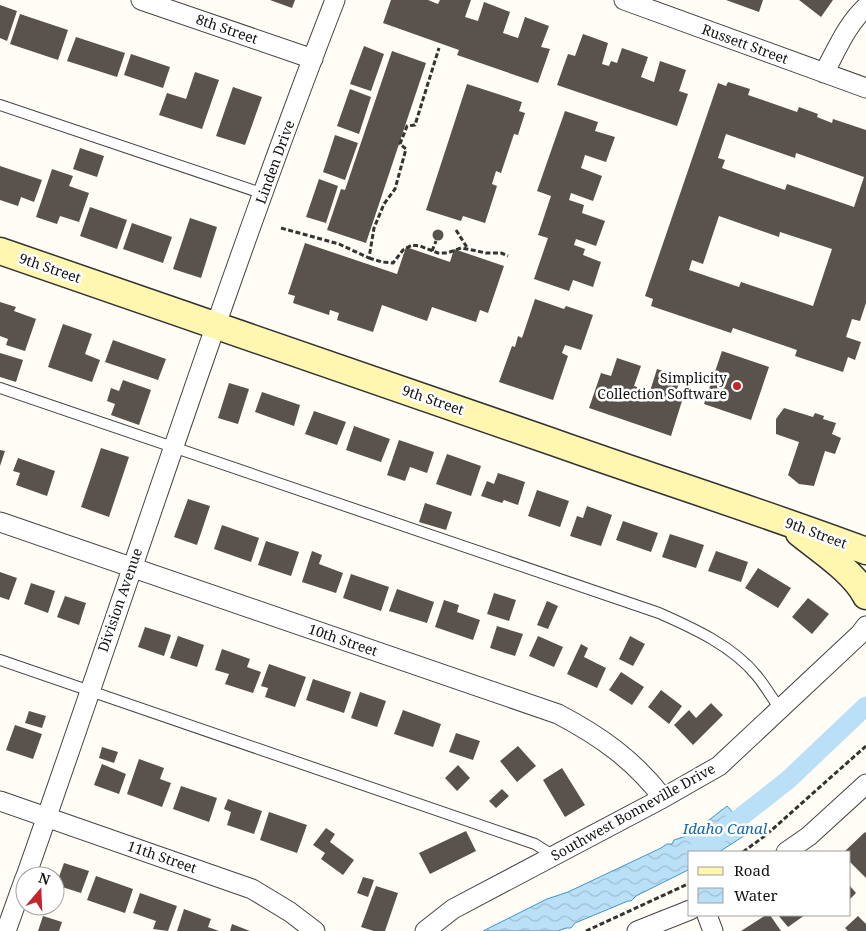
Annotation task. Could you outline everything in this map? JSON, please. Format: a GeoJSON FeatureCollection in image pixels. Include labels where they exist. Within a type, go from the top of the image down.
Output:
{"type":"FeatureCollection","features":[{"type":"Feature","properties":{"kind":"street","name":"8th Street"},"geometry":{"type":"LineString","coordinates":[[141,0],[313,59]]}},
{"type":"Feature","properties":{"kind":"street","name":"Linden Drive"},"geometry":{"type":"LineString","coordinates":[[217,324],[336,0]]}},
{"type":"Feature","properties":{"kind":"street","name":"Russett Street"},"geometry":{"type":"LineString","coordinates":[[624,0],[866,88]]}},
{"type":"Feature","properties":{"kind":"street"},"geometry":{"type":"LineString","coordinates":[[824,73],[843,37],[866,7]]}},
{"type":"Feature","properties":{"kind":"street","name":"9th Street"},"geometry":{"type":"LineString","coordinates":[[0,251],[217,324],[866,551]]}},
{"type":"Feature","properties":{"kind":"street","name":"Division Avenue"},"geometry":{"type":"LineString","coordinates":[[29,866],[131,567],[217,324]]}},
{"type":"Feature","properties":{"kind":"street","name":"10th Street"},"geometry":{"type":"LineString","coordinates":[[0,522],[558,714],[611,745],[651,782],[663,798]]}},
{"type":"Feature","properties":{"kind":"street"},"geometry":{"type":"LineString","coordinates":[[787,522],[848,574],[862,588],[866,596]]}},
{"type":"Feature","properties":{"kind":"street","name":"Southwest Bonneville Drive"},"geometry":{"type":"LineString","coordinates":[[424,931],[453,909],[663,798],[719,766],[860,634],[866,626]]}},
{"type":"Feature","properties":{"kind":"street"},"geometry":{"type":"LineString","coordinates":[[787,851],[809,836],[866,784]]}},
{"type":"Feature","properties":{"kind":"street","name":"11th Street"},"geometry":{"type":"LineString","coordinates":[[0,801],[252,888],[290,912],[315,931]]}},
{"type":"Feature","properties":{"kind":"street","name":"Division Avenue"},"geometry":{"type":"LineString","coordinates":[[6,931],[15,905]]}},
{"type":"Feature","properties":{"kind":"street"},"geometry":{"type":"LineString","coordinates":[[637,931],[688,911]]}},
{"type":"Feature","properties":{"kind":"street"},"geometry":{"type":"LineString","coordinates":[[707,916],[714,931]]}},
{"type":"Feature","properties":{"kind":"lane"},"geometry":{"type":"LineString","coordinates":[[0,105],[264,194]]}},
{"type":"Feature","properties":{"kind":"lane"},"geometry":{"type":"LineString","coordinates":[[0,388],[659,613],[692,628],[737,656],[756,675],[779,708]]}},
{"type":"Feature","properties":{"kind":"lane"},"geometry":{"type":"LineString","coordinates":[[0,660],[90,689],[535,844],[554,856]]}},
{"type":"Feature","properties":{"kind":"path"},"geometry":{"type":"LineString","coordinates":[[369,258],[374,228],[384,204],[395,189],[406,149],[400,144],[407,126],[415,125],[438,48]]}},
{"type":"Feature","properties":{"kind":"path"},"geometry":{"type":"LineString","coordinates":[[281,228],[339,244],[382,262],[393,263],[403,250],[412,245],[420,246],[432,252],[447,253],[461,248],[486,253],[501,253],[508,256]]}},
{"type":"Feature","properties":{"kind":"path"},"geometry":{"type":"LineString","coordinates":[[456,230],[468,249]]}},
{"type":"Feature","properties":{"kind":"path"},"geometry":{"type":"LineString","coordinates":[[432,252],[436,241]]}},
{"type":"Feature","properties":{"kind":"path"},"geometry":{"type":"LineString","coordinates":[[744,851],[766,835],[866,746]]}},
{"type":"Feature","properties":{"kind":"path"},"geometry":{"type":"LineString","coordinates":[[586,931],[688,884]]}},
{"type":"Feature","properties":{"kind":"water","name":"Idaho Canal"},"geometry":{"type":"Polygon","coordinates":[[[727,806],[750,832],[721,851],[688,851],[688,870],[636,896],[631,901],[575,923],[571,928],[558,931],[483,931],[547,899],[568,892],[667,844],[672,844],[674,840],[689,835],[697,827],[700,827],[727,806]]]}},
{"type":"Feature","properties":{"kind":"building"},"geometry":{"type":"Polygon","coordinates":[[[270,0],[295,0],[292,8],[270,0]]]}},
{"type":"Feature","properties":{"kind":"building"},"geometry":{"type":"Polygon","coordinates":[[[391,0],[428,0],[438,4],[440,0],[471,0],[465,17],[478,21],[484,2],[510,12],[503,33],[518,38],[525,17],[549,26],[541,47],[550,49],[538,83],[457,55],[459,50],[383,23],[391,0]]]}},
{"type":"Feature","properties":{"kind":"building"},"geometry":{"type":"Polygon","coordinates":[[[726,0],[763,0],[759,12],[726,0]]]}},
{"type":"Feature","properties":{"kind":"building"},"geometry":{"type":"Polygon","coordinates":[[[799,0],[833,0],[821,17],[799,0]]]}},
{"type":"Feature","properties":{"kind":"building"},"geometry":{"type":"Polygon","coordinates":[[[0,5],[17,11],[7,41],[0,38],[0,5]]]}},
{"type":"Feature","properties":{"kind":"building"},"geometry":{"type":"Polygon","coordinates":[[[20,14],[68,30],[58,60],[10,44],[20,14]]]}},
{"type":"Feature","properties":{"kind":"building"},"geometry":{"type":"Polygon","coordinates":[[[583,34],[608,43],[602,64],[609,66],[611,61],[617,63],[622,48],[648,57],[641,77],[654,82],[660,61],[686,70],[679,91],[688,94],[677,126],[557,85],[568,54],[575,56],[583,34]]]}},
{"type":"Feature","properties":{"kind":"building"},"geometry":{"type":"Polygon","coordinates":[[[76,37],[125,53],[117,77],[67,61],[76,37]]]}},
{"type":"Feature","properties":{"kind":"building"},"geometry":{"type":"Polygon","coordinates":[[[364,46],[384,54],[371,91],[350,84],[364,46]]]}},
{"type":"Feature","properties":{"kind":"building"},"geometry":{"type":"Polygon","coordinates":[[[392,51],[426,63],[366,243],[327,230],[341,189],[345,190],[392,51]]]}},
{"type":"Feature","properties":{"kind":"building"},"geometry":{"type":"Polygon","coordinates":[[[131,54],[170,67],[163,88],[124,75],[131,54]]]}},
{"type":"Feature","properties":{"kind":"building"},"geometry":{"type":"Polygon","coordinates":[[[195,72],[219,80],[202,129],[159,115],[167,93],[186,99],[195,72]]]}},
{"type":"Feature","properties":{"kind":"building"},"geometry":{"type":"Polygon","coordinates":[[[728,82],[750,89],[748,95],[797,112],[799,107],[818,114],[817,117],[832,123],[833,119],[866,130],[866,303],[860,321],[852,319],[846,337],[861,342],[855,360],[848,357],[843,372],[795,356],[797,350],[733,328],[731,333],[651,306],[653,299],[645,296],[718,83],[726,86],[728,82]],[[726,134],[718,158],[725,160],[722,168],[785,190],[787,184],[854,207],[864,177],[796,153],[795,158],[726,134]],[[719,216],[703,264],[692,260],[689,270],[739,287],[741,282],[813,306],[832,249],[780,232],[779,237],[719,216]]]}},
{"type":"Feature","properties":{"kind":"building"},"geometry":{"type":"Polygon","coordinates":[[[467,84],[522,102],[519,111],[525,113],[518,135],[514,134],[501,173],[496,171],[492,184],[497,186],[485,223],[463,216],[461,221],[426,210],[467,84]]]}},
{"type":"Feature","properties":{"kind":"building"},"geometry":{"type":"Polygon","coordinates":[[[233,87],[262,97],[245,145],[216,136],[233,87]]]}},
{"type":"Feature","properties":{"kind":"building"},"geometry":{"type":"Polygon","coordinates":[[[350,89],[371,97],[359,134],[337,126],[350,89]]]}},
{"type":"Feature","properties":{"kind":"building"},"geometry":{"type":"Polygon","coordinates":[[[565,111],[598,122],[595,131],[615,137],[606,162],[585,155],[581,168],[602,176],[593,201],[571,193],[569,200],[584,205],[582,213],[605,221],[596,246],[576,239],[574,245],[585,249],[583,255],[601,262],[593,287],[573,280],[569,291],[534,279],[548,238],[538,235],[551,196],[537,191],[565,111]]]}},
{"type":"Feature","properties":{"kind":"building"},"geometry":{"type":"Polygon","coordinates":[[[335,135],[358,143],[345,180],[323,172],[335,135]]]}},
{"type":"Feature","properties":{"kind":"building"},"geometry":{"type":"Polygon","coordinates":[[[80,148],[104,156],[97,177],[73,169],[80,148]]]}},
{"type":"Feature","properties":{"kind":"building"},"geometry":{"type":"Polygon","coordinates":[[[0,166],[42,180],[34,202],[21,197],[18,206],[0,200],[0,166]]]}},
{"type":"Feature","properties":{"kind":"building"},"geometry":{"type":"Polygon","coordinates":[[[52,169],[73,176],[69,186],[89,193],[79,222],[60,216],[57,224],[36,217],[52,169]]]}},
{"type":"Feature","properties":{"kind":"building"},"geometry":{"type":"Polygon","coordinates":[[[319,179],[338,186],[326,223],[306,217],[319,179]]]}},
{"type":"Feature","properties":{"kind":"building"},"geometry":{"type":"Polygon","coordinates":[[[90,207],[127,220],[117,249],[80,236],[90,207]]]}},
{"type":"Feature","properties":{"kind":"building"},"geometry":{"type":"Polygon","coordinates":[[[190,218],[217,227],[201,278],[173,269],[190,218]]]}},
{"type":"Feature","properties":{"kind":"building"},"geometry":{"type":"Polygon","coordinates":[[[132,223],[172,237],[163,263],[123,249],[132,223]]]}},
{"type":"Feature","properties":{"kind":"building"},"geometry":{"type":"Polygon","coordinates":[[[438,229],[444,235],[438,241],[432,235],[438,229]]]}},
{"type":"Feature","properties":{"kind":"building"},"geometry":{"type":"Polygon","coordinates":[[[305,243],[397,274],[406,247],[450,262],[454,249],[504,266],[488,313],[480,310],[476,322],[432,307],[427,321],[382,305],[373,332],[337,320],[339,313],[330,310],[329,315],[293,303],[295,296],[288,294],[305,243]]]}},
{"type":"Feature","properties":{"kind":"building"},"geometry":{"type":"Polygon","coordinates":[[[535,299],[564,309],[566,306],[593,315],[581,350],[565,345],[562,353],[568,356],[553,400],[499,382],[512,346],[515,347],[518,336],[522,338],[535,299]]]}},
{"type":"Feature","properties":{"kind":"building"},"geometry":{"type":"Polygon","coordinates":[[[0,302],[16,307],[14,311],[36,319],[25,351],[6,345],[8,339],[0,336],[0,302]]]}},
{"type":"Feature","properties":{"kind":"building"},"geometry":{"type":"Polygon","coordinates":[[[63,324],[92,334],[85,354],[100,360],[92,382],[48,367],[63,324]]]}},
{"type":"Feature","properties":{"kind":"building"},"geometry":{"type":"Polygon","coordinates":[[[113,340],[166,359],[158,380],[105,362],[113,340]]]}},
{"type":"Feature","properties":{"kind":"building"},"geometry":{"type":"Polygon","coordinates":[[[722,351],[769,367],[751,420],[704,404],[722,351]]]}},
{"type":"Feature","properties":{"kind":"building"},"geometry":{"type":"Polygon","coordinates":[[[0,353],[23,360],[16,382],[0,377],[0,353]]]}},
{"type":"Feature","properties":{"kind":"building"},"geometry":{"type":"Polygon","coordinates":[[[617,358],[641,366],[634,386],[650,391],[657,369],[681,377],[674,398],[682,401],[671,436],[589,408],[601,373],[611,376],[617,358]]]}},
{"type":"Feature","properties":{"kind":"building"},"geometry":{"type":"Polygon","coordinates":[[[123,380],[151,390],[139,425],[111,415],[115,404],[107,401],[111,388],[119,391],[123,380]]]}},
{"type":"Feature","properties":{"kind":"building"},"geometry":{"type":"Polygon","coordinates":[[[229,383],[249,389],[238,424],[218,418],[229,383]]]}},
{"type":"Feature","properties":{"kind":"building"},"geometry":{"type":"Polygon","coordinates":[[[262,392],[300,405],[294,426],[255,412],[262,392]]]}},
{"type":"Feature","properties":{"kind":"building"},"geometry":{"type":"Polygon","coordinates":[[[784,408],[813,417],[815,413],[824,416],[823,419],[836,423],[832,434],[841,438],[835,454],[825,451],[814,486],[799,484],[788,475],[799,442],[776,434],[776,419],[784,408]]]}},
{"type":"Feature","properties":{"kind":"building"},"geometry":{"type":"Polygon","coordinates":[[[314,411],[346,422],[337,445],[305,434],[314,411]]]}},
{"type":"Feature","properties":{"kind":"building"},"geometry":{"type":"Polygon","coordinates":[[[354,426],[390,439],[381,462],[346,450],[354,426]]]}},
{"type":"Feature","properties":{"kind":"building"},"geometry":{"type":"Polygon","coordinates":[[[399,440],[434,452],[427,473],[410,467],[405,481],[387,475],[399,440]]]}},
{"type":"Feature","properties":{"kind":"building"},"geometry":{"type":"Polygon","coordinates":[[[101,448],[129,457],[109,517],[81,507],[101,448]]]}},
{"type":"Feature","properties":{"kind":"building"},"geometry":{"type":"Polygon","coordinates":[[[0,450],[5,451],[0,466],[0,450]]]}},
{"type":"Feature","properties":{"kind":"building"},"geometry":{"type":"Polygon","coordinates":[[[447,454],[481,466],[471,496],[436,484],[447,454]]]}},
{"type":"Feature","properties":{"kind":"building"},"geometry":{"type":"Polygon","coordinates":[[[18,458],[55,471],[47,496],[16,485],[20,473],[13,471],[18,458]]]}},
{"type":"Feature","properties":{"kind":"building"},"geometry":{"type":"Polygon","coordinates":[[[498,473],[525,482],[518,505],[504,500],[502,503],[481,496],[487,481],[494,484],[498,473]]]}},
{"type":"Feature","properties":{"kind":"building"},"geometry":{"type":"Polygon","coordinates":[[[537,490],[569,501],[560,527],[528,516],[537,490]]]}},
{"type":"Feature","properties":{"kind":"building"},"geometry":{"type":"Polygon","coordinates":[[[188,499],[210,506],[197,545],[174,537],[188,499]]]}},
{"type":"Feature","properties":{"kind":"building"},"geometry":{"type":"Polygon","coordinates":[[[425,503],[452,512],[446,530],[419,522],[425,503]]]}},
{"type":"Feature","properties":{"kind":"building"},"geometry":{"type":"Polygon","coordinates":[[[587,506],[612,515],[601,546],[570,536],[577,516],[583,518],[587,506]]]}},
{"type":"Feature","properties":{"kind":"building"},"geometry":{"type":"Polygon","coordinates":[[[623,521],[658,533],[651,552],[616,540],[623,521]]]}},
{"type":"Feature","properties":{"kind":"building"},"geometry":{"type":"Polygon","coordinates":[[[222,525],[259,538],[251,562],[214,549],[222,525]]]}},
{"type":"Feature","properties":{"kind":"building"},"geometry":{"type":"Polygon","coordinates":[[[670,534],[704,545],[696,568],[662,557],[670,534]]]}},
{"type":"Feature","properties":{"kind":"building"},"geometry":{"type":"Polygon","coordinates":[[[266,541],[299,552],[291,576],[258,565],[266,541]]]}},
{"type":"Feature","properties":{"kind":"building"},"geometry":{"type":"Polygon","coordinates":[[[312,551],[322,555],[319,564],[343,573],[336,593],[302,582],[312,551]]]}},
{"type":"Feature","properties":{"kind":"building"},"geometry":{"type":"Polygon","coordinates":[[[716,551],[748,562],[741,582],[708,571],[716,551]]]}},
{"type":"Feature","properties":{"kind":"building"},"geometry":{"type":"Polygon","coordinates":[[[758,568],[791,588],[778,608],[745,588],[758,568]]]}},
{"type":"Feature","properties":{"kind":"building"},"geometry":{"type":"Polygon","coordinates":[[[0,572],[17,578],[9,600],[0,597],[0,572]]]}},
{"type":"Feature","properties":{"kind":"building"},"geometry":{"type":"Polygon","coordinates":[[[351,574],[389,587],[381,611],[343,598],[351,574]]]}},
{"type":"Feature","properties":{"kind":"building"},"geometry":{"type":"Polygon","coordinates":[[[31,583],[55,591],[48,613],[24,604],[31,583]]]}},
{"type":"Feature","properties":{"kind":"building"},"geometry":{"type":"Polygon","coordinates":[[[397,589],[434,602],[427,623],[389,611],[397,589]]]}},
{"type":"Feature","properties":{"kind":"building"},"geometry":{"type":"Polygon","coordinates":[[[494,593],[516,600],[509,621],[487,614],[494,593]]]}},
{"type":"Feature","properties":{"kind":"building"},"geometry":{"type":"Polygon","coordinates":[[[65,596],[86,603],[79,625],[57,617],[65,596]]]}},
{"type":"Feature","properties":{"kind":"building"},"geometry":{"type":"Polygon","coordinates":[[[808,598],[829,614],[812,634],[792,617],[808,598]]]}},
{"type":"Feature","properties":{"kind":"building"},"geometry":{"type":"Polygon","coordinates":[[[444,600],[459,605],[457,612],[480,620],[473,640],[435,627],[444,600]]]}},
{"type":"Feature","properties":{"kind":"building"},"geometry":{"type":"Polygon","coordinates":[[[547,601],[558,606],[548,629],[537,625],[547,601]]]}},
{"type":"Feature","properties":{"kind":"building"},"geometry":{"type":"Polygon","coordinates":[[[497,626],[523,634],[515,656],[490,648],[497,626]]]}},
{"type":"Feature","properties":{"kind":"building"},"geometry":{"type":"Polygon","coordinates":[[[145,627],[171,635],[164,656],[138,647],[145,627]]]}},
{"type":"Feature","properties":{"kind":"building"},"geometry":{"type":"Polygon","coordinates":[[[178,636],[204,645],[197,667],[170,658],[178,636]]]}},
{"type":"Feature","properties":{"kind":"building"},"geometry":{"type":"Polygon","coordinates":[[[538,636],[563,647],[554,667],[529,656],[538,636]]]}},
{"type":"Feature","properties":{"kind":"building"},"geometry":{"type":"Polygon","coordinates":[[[630,636],[645,644],[633,666],[619,659],[630,636]]]}},
{"type":"Feature","properties":{"kind":"building"},"geometry":{"type":"Polygon","coordinates":[[[581,644],[588,648],[584,657],[606,668],[597,688],[567,674],[581,644]]]}},
{"type":"Feature","properties":{"kind":"building"},"geometry":{"type":"Polygon","coordinates":[[[222,649],[250,659],[247,667],[261,672],[253,693],[225,684],[229,674],[215,670],[222,649]]]}},
{"type":"Feature","properties":{"kind":"building"},"geometry":{"type":"Polygon","coordinates":[[[269,664],[306,677],[295,707],[265,697],[268,688],[261,686],[269,664]]]}},
{"type":"Feature","properties":{"kind":"building"},"geometry":{"type":"Polygon","coordinates":[[[621,672],[644,687],[632,705],[609,690],[621,672]]]}},
{"type":"Feature","properties":{"kind":"building"},"geometry":{"type":"Polygon","coordinates":[[[313,679],[351,692],[344,713],[306,700],[313,679]]]}},
{"type":"Feature","properties":{"kind":"building"},"geometry":{"type":"Polygon","coordinates":[[[661,690],[682,706],[669,724],[648,707],[661,690]]]}},
{"type":"Feature","properties":{"kind":"building"},"geometry":{"type":"Polygon","coordinates":[[[360,692],[386,701],[377,727],[351,718],[360,692]]]}},
{"type":"Feature","properties":{"kind":"building"},"geometry":{"type":"Polygon","coordinates":[[[711,703],[723,715],[693,745],[674,725],[689,710],[696,718],[711,703]]]}},
{"type":"Feature","properties":{"kind":"building"},"geometry":{"type":"Polygon","coordinates":[[[403,710],[441,724],[433,747],[394,734],[403,710]]]}},
{"type":"Feature","properties":{"kind":"building"},"geometry":{"type":"Polygon","coordinates":[[[29,711],[46,716],[42,728],[25,723],[29,711]]]}},
{"type":"Feature","properties":{"kind":"building"},"geometry":{"type":"Polygon","coordinates":[[[15,725],[42,734],[33,759],[6,750],[15,725]]]}},
{"type":"Feature","properties":{"kind":"building"},"geometry":{"type":"Polygon","coordinates":[[[456,733],[480,741],[473,760],[449,752],[456,733]]]}},
{"type":"Feature","properties":{"kind":"building"},"geometry":{"type":"Polygon","coordinates":[[[518,746],[536,766],[517,782],[500,761],[518,746]]]}},
{"type":"Feature","properties":{"kind":"building"},"geometry":{"type":"Polygon","coordinates":[[[102,747],[118,752],[114,763],[99,758],[102,747]]]}},
{"type":"Feature","properties":{"kind":"building"},"geometry":{"type":"Polygon","coordinates":[[[139,759],[164,768],[160,779],[171,783],[162,807],[127,794],[139,759]]]}},
{"type":"Feature","properties":{"kind":"building"},"geometry":{"type":"Polygon","coordinates":[[[102,764],[126,774],[119,794],[94,785],[102,764]]]}},
{"type":"Feature","properties":{"kind":"building"},"geometry":{"type":"Polygon","coordinates":[[[458,765],[470,778],[457,791],[445,778],[458,765]]]}},
{"type":"Feature","properties":{"kind":"building"},"geometry":{"type":"Polygon","coordinates":[[[562,768],[585,805],[565,817],[543,780],[562,768]]]}},
{"type":"Feature","properties":{"kind":"building"},"geometry":{"type":"Polygon","coordinates":[[[181,786],[217,798],[209,822],[173,809],[181,786]]]}},
{"type":"Feature","properties":{"kind":"building"},"geometry":{"type":"Polygon","coordinates":[[[502,789],[509,796],[496,808],[489,801],[502,789]]]}},
{"type":"Feature","properties":{"kind":"building"},"geometry":{"type":"Polygon","coordinates":[[[228,799],[262,811],[254,834],[227,825],[231,812],[224,809],[228,799]]]}},
{"type":"Feature","properties":{"kind":"building"},"geometry":{"type":"Polygon","coordinates":[[[269,812],[307,825],[297,853],[260,840],[269,812]]]}},
{"type":"Feature","properties":{"kind":"building"},"geometry":{"type":"Polygon","coordinates":[[[326,828],[335,834],[330,842],[354,860],[343,875],[321,859],[325,853],[313,845],[326,828]]]}},
{"type":"Feature","properties":{"kind":"building"},"geometry":{"type":"Polygon","coordinates":[[[466,831],[476,851],[430,874],[419,853],[466,831]]]}},
{"type":"Feature","properties":{"kind":"building"},"geometry":{"type":"Polygon","coordinates":[[[866,833],[866,878],[851,863],[851,851],[845,851],[866,833]]]}},
{"type":"Feature","properties":{"kind":"building"},"geometry":{"type":"Polygon","coordinates":[[[64,863],[89,871],[81,893],[65,888],[65,866],[63,866],[64,863]]]}},
{"type":"Feature","properties":{"kind":"building"},"geometry":{"type":"Polygon","coordinates":[[[96,876],[133,889],[125,913],[87,900],[96,876]]]}},
{"type":"Feature","properties":{"kind":"building"},"geometry":{"type":"Polygon","coordinates":[[[363,877],[374,880],[368,897],[357,893],[363,877]]]}},
{"type":"Feature","properties":{"kind":"building"},"geometry":{"type":"Polygon","coordinates":[[[376,886],[398,893],[385,931],[374,931],[361,927],[376,886]]]}},
{"type":"Feature","properties":{"kind":"building"},"geometry":{"type":"Polygon","coordinates":[[[851,887],[856,893],[851,898],[851,887]]]}},
{"type":"Feature","properties":{"kind":"building"},"geometry":{"type":"Polygon","coordinates":[[[140,893],[177,906],[168,931],[153,929],[156,921],[133,913],[140,893]]]}},
{"type":"Feature","properties":{"kind":"building"},"geometry":{"type":"Polygon","coordinates":[[[184,909],[211,919],[208,927],[219,931],[177,931],[184,909]]]}},
{"type":"Feature","properties":{"kind":"building"},"geometry":{"type":"Polygon","coordinates":[[[43,916],[62,922],[59,931],[38,931],[43,916]]]}},
{"type":"Feature","properties":{"kind":"building"},"geometry":{"type":"Polygon","coordinates":[[[764,916],[771,916],[781,931],[741,931],[764,916]]]}},
{"type":"Feature","properties":{"kind":"building"},"geometry":{"type":"Polygon","coordinates":[[[779,916],[804,916],[788,927],[779,916]]]}},
{"type":"Feature","properties":{"kind":"building"},"geometry":{"type":"Polygon","coordinates":[[[858,916],[866,924],[866,931],[848,931],[845,928],[858,916]]]}},
{"type":"Feature","properties":{"kind":"building"},"geometry":{"type":"Polygon","coordinates":[[[232,924],[250,931],[230,931],[232,924]]]}},
{"type":"Feature","properties":{"kind":"waterway","name":"Idaho Canal"},"geometry":{"type":"LineString","coordinates":[[697,851],[788,780],[866,706]]}},
{"type":"Feature","properties":{"kind":"place","name":"Simplicity Collection Software"},"geometry":{"type":"Point","coordinates":[737,386]}}]}
